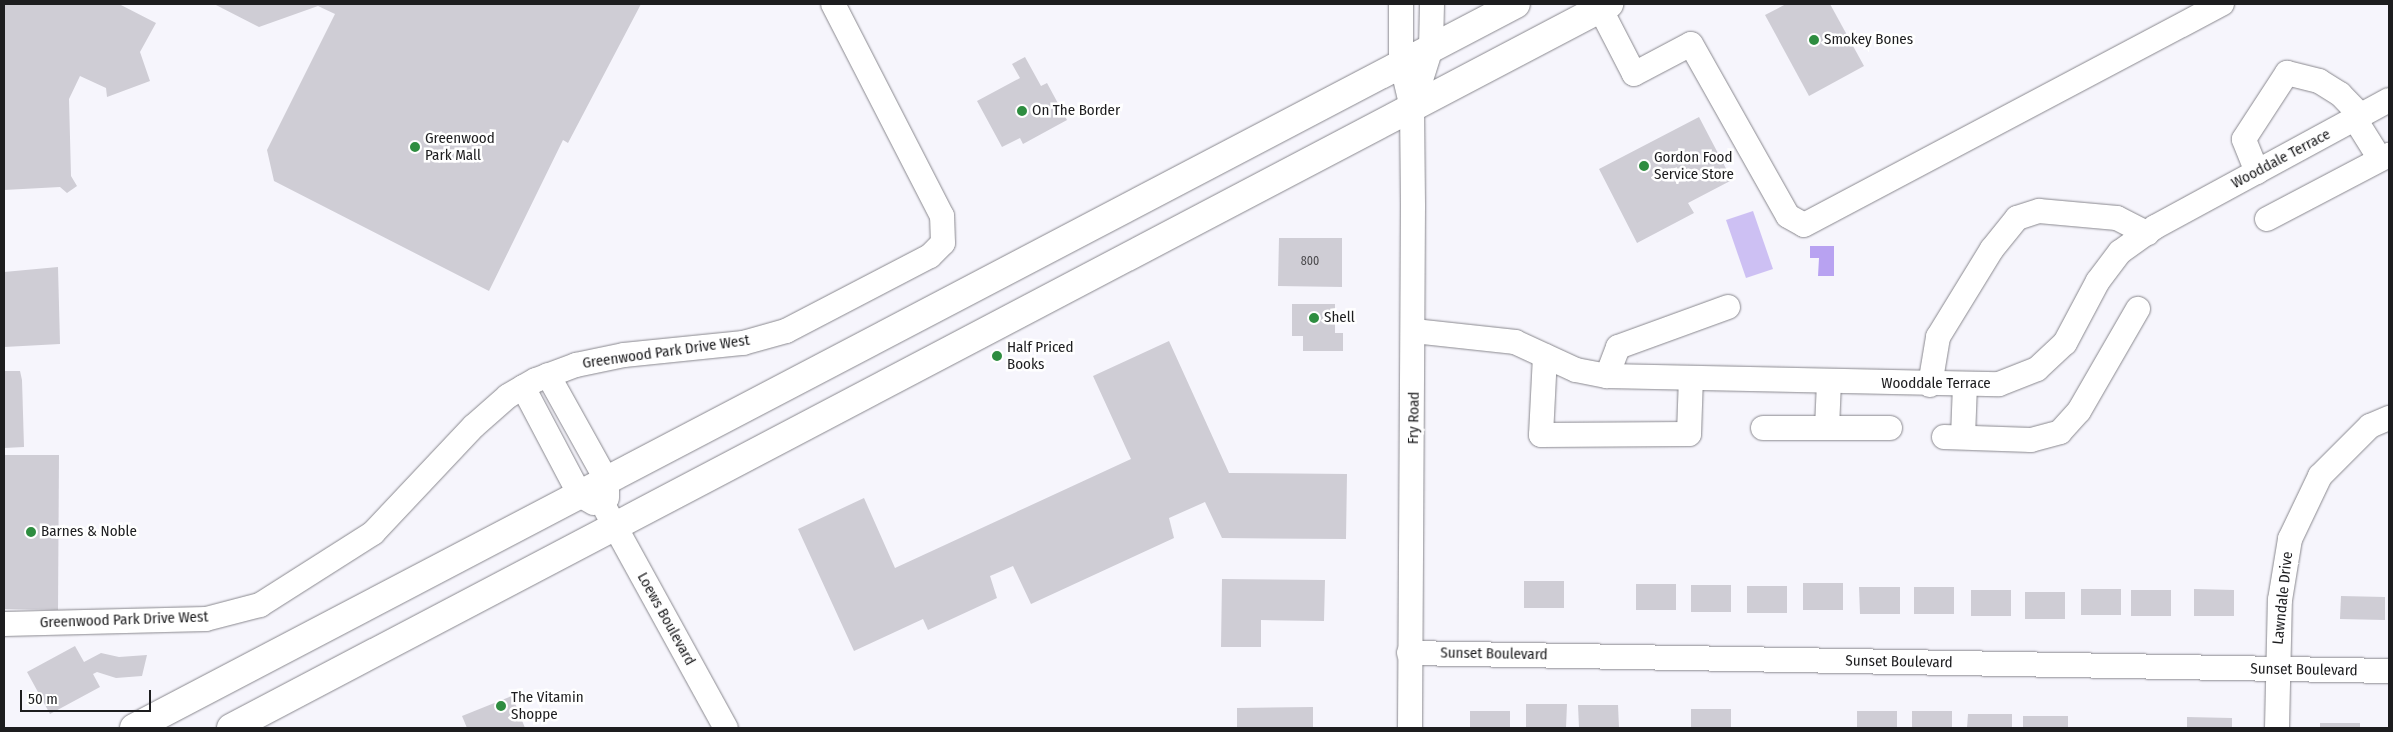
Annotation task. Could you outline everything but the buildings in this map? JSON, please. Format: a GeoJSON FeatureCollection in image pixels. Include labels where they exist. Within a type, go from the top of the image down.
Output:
{"type":"FeatureCollection","features":[{"type":"Feature","properties":{"kind":"main road"},"geometry":{"type":"LineString","coordinates":[[134,728],[607,481],[1401,61],[1431,48],[1516,4]]}},
{"type":"Feature","properties":{"kind":"main road"},"geometry":{"type":"LineString","coordinates":[[231,728],[611,518],[1412,108],[1605,6]]}},
{"type":"Feature","properties":{"kind":"street","name":"Greenwood Park Drive West"},"geometry":{"type":"LineString","coordinates":[[4,624],[206,618],[260,605],[373,533],[474,426],[523,388],[548,375],[624,355],[743,343],[786,331],[930,256],[943,243],[942,216],[833,4]]}},
{"type":"Feature","properties":{"kind":"street","name":"Fry Road"},"geometry":{"type":"LineString","coordinates":[[1401,4],[1401,61],[1412,108],[1414,331],[1409,653],[1410,728]]}},
{"type":"Feature","properties":{"kind":"street","name":"Fry Road"},"geometry":{"type":"LineString","coordinates":[[1412,108],[1431,48],[1432,4]]}},
{"type":"Feature","properties":{"kind":"street"},"geometry":{"type":"LineString","coordinates":[[1605,6],[1634,74],[1691,44],[1788,216],[1804,225],[2222,4]]}},
{"type":"Feature","properties":{"kind":"street"},"geometry":{"type":"LineString","coordinates":[[2257,172],[2244,139],[2286,73],[2319,81],[2340,94],[2385,157],[2268,219]]}},
{"type":"Feature","properties":{"kind":"street","name":"Wooddale Terrace"},"geometry":{"type":"LineString","coordinates":[[1414,331],[1514,342],[1576,370],[1607,376],[1965,386],[1999,384],[2037,369],[2065,343],[2098,281],[2120,252],[2147,233],[2389,100]]}},
{"type":"Feature","properties":{"kind":"street"},"geometry":{"type":"LineString","coordinates":[[1930,385],[1938,337],[1992,249],[2017,218],[2039,211],[2117,218],[2147,233]]}},
{"type":"Feature","properties":{"kind":"street"},"geometry":{"type":"LineString","coordinates":[[1607,376],[1618,347],[1728,307]]}},
{"type":"Feature","properties":{"kind":"street"},"geometry":{"type":"LineString","coordinates":[[1965,386],[1953,437],[2031,440],[2060,432],[2079,411],[2138,309]]}},
{"type":"Feature","properties":{"kind":"street"},"geometry":{"type":"LineString","coordinates":[[1545,356],[1541,435],[1689,434],[1691,378]]}},
{"type":"Feature","properties":{"kind":"street"},"geometry":{"type":"LineString","coordinates":[[548,375],[607,481],[611,518]]}},
{"type":"Feature","properties":{"kind":"street"},"geometry":{"type":"LineString","coordinates":[[1828,428],[1829,382]]}},
{"type":"Feature","properties":{"kind":"street"},"geometry":{"type":"LineString","coordinates":[[523,388],[580,495],[611,518]]}},
{"type":"Feature","properties":{"kind":"street","name":"Lawndale Drive"},"geometry":{"type":"LineString","coordinates":[[2277,728],[2276,670],[2280,600],[2290,539],[2320,476],[2370,426],[2389,418]]}},
{"type":"Feature","properties":{"kind":"street"},"geometry":{"type":"LineString","coordinates":[[1763,428],[1890,428]]}},
{"type":"Feature","properties":{"kind":"street","name":"Loews Boulevard"},"geometry":{"type":"LineString","coordinates":[[611,518],[726,728]]}},
{"type":"Feature","properties":{"kind":"street","name":"Sunset Boulevard"},"geometry":{"type":"LineString","coordinates":[[1409,653],[2389,671]]}},
{"type":"Feature","properties":{"kind":"shaded area"},"geometry":{"type":"Polygon","coordinates":[[[1753,211],[1773,269],[1746,278],[1726,220],[1753,211]]]}},
{"type":"Feature","properties":{"kind":"shaded area"},"geometry":{"type":"Polygon","coordinates":[[[1810,246],[1834,246],[1834,276],[1818,276],[1819,258],[1810,258],[1810,246]]]}},
{"type":"Feature","properties":{"kind":"place","name":"Smokey Bones"},"geometry":{"type":"Point","coordinates":[1814,40]}},
{"type":"Feature","properties":{"kind":"place","name":"On The Border"},"geometry":{"type":"Point","coordinates":[1022,111]}},
{"type":"Feature","properties":{"kind":"place","name":"Greenwood Park Mall"},"geometry":{"type":"Point","coordinates":[415,147]}},
{"type":"Feature","properties":{"kind":"place","name":"Gordon Food Service Store"},"geometry":{"type":"Point","coordinates":[1644,166]}},
{"type":"Feature","properties":{"kind":"place","name":"Shell"},"geometry":{"type":"Point","coordinates":[1314,318]}},
{"type":"Feature","properties":{"kind":"place","name":"Half Priced Books"},"geometry":{"type":"Point","coordinates":[997,356]}},
{"type":"Feature","properties":{"kind":"place","name":"Barnes & Noble"},"geometry":{"type":"Point","coordinates":[31,532]}},
{"type":"Feature","properties":{"kind":"place","name":"The Vitamin Shoppe"},"geometry":{"type":"Point","coordinates":[501,706]}}]}
